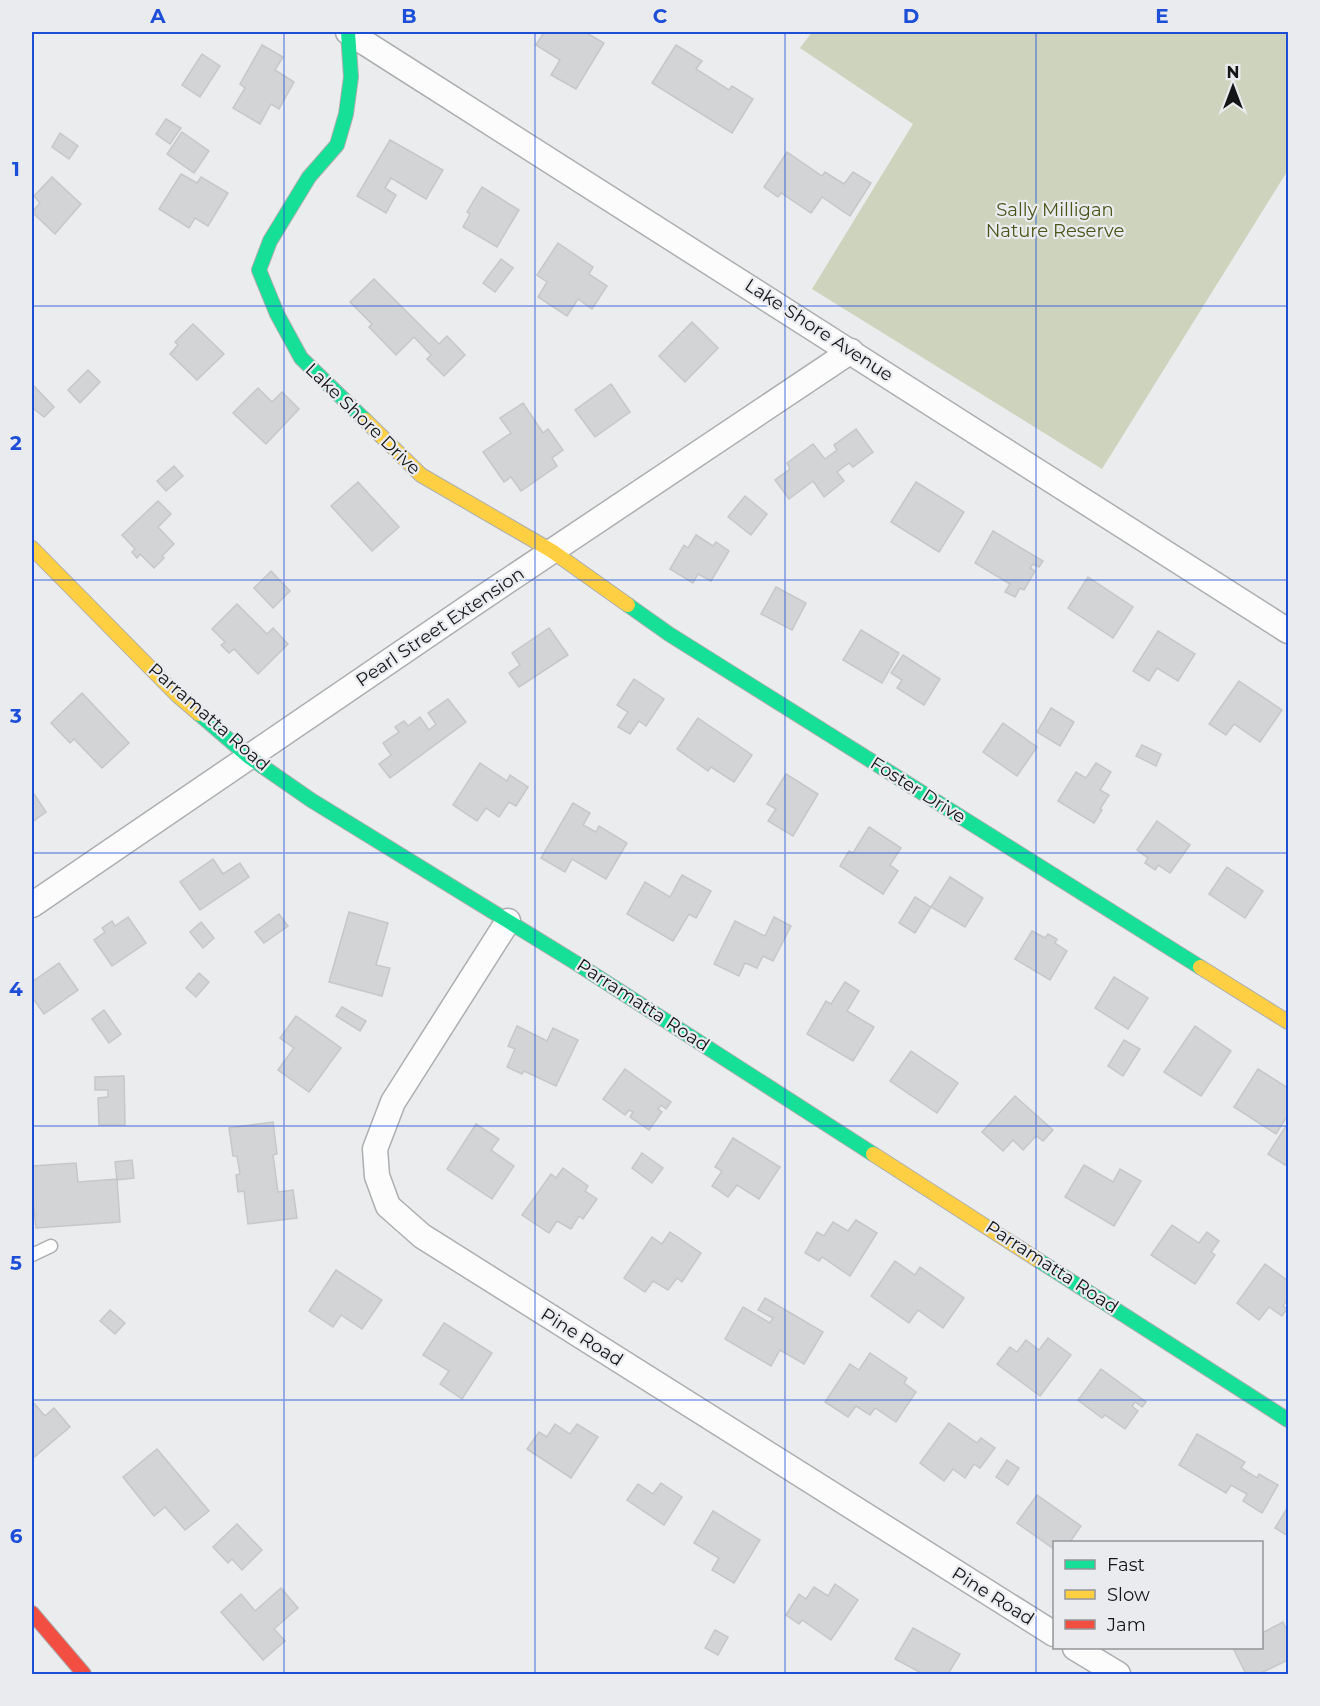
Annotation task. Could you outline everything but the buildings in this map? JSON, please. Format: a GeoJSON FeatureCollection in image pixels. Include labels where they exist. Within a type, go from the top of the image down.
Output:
{"type":"FeatureCollection","features":[{"type":"Feature","properties":{"kind":"street","name":"Lake Shore Avenue"},"geometry":{"type":"LineString","coordinates":[[348,32],[1288,631]]}},
{"type":"Feature","properties":{"kind":"street","name":"Lake Shore Drive"},"geometry":{"type":"LineString","coordinates":[[348,32],[351,77],[346,114],[337,145],[309,177],[270,240],[259,270],[277,314],[301,358],[421,476],[552,551]]}},
{"type":"Feature","properties":{"kind":"street","name":"Pearl Street Extension"},"geometry":{"type":"LineString","coordinates":[[32,905],[552,551],[851,351]]}},
{"type":"Feature","properties":{"kind":"street","name":"Parramatta Road"},"geometry":{"type":"LineString","coordinates":[[32,548],[178,696],[249,757],[311,800],[508,921],[893,1165],[1288,1420]]}},
{"type":"Feature","properties":{"kind":"street","name":"Foster Drive"},"geometry":{"type":"LineString","coordinates":[[552,551],[669,634],[1288,1022]]}},
{"type":"Feature","properties":{"kind":"street","name":"Pine Road"},"geometry":{"type":"LineString","coordinates":[[508,921],[393,1102],[375,1149],[377,1176],[388,1206],[422,1236],[1053,1633]]}},
{"type":"Feature","properties":{"kind":"street"},"geometry":{"type":"LineString","coordinates":[[32,1613],[84,1674]]}},
{"type":"Feature","properties":{"kind":"street"},"geometry":{"type":"LineString","coordinates":[[1078,1649],[1118,1674]]}},
{"type":"Feature","properties":{"kind":"lane"},"geometry":{"type":"LineString","coordinates":[[32,1255],[51,1246]]}},
{"type":"Feature","properties":{"kind":"green space","name":"Sally Milligan Nature Reserve"},"geometry":{"type":"Polygon","coordinates":[[[812,32],[1288,32],[1288,170],[1102,469],[812,289],[913,124],[800,48],[812,32]]]}},
{"type":"Feature","properties":{"kind":"traffic: fast"},"geometry":{"type":"LineString","coordinates":[[348,32],[351,77],[346,114],[337,145],[309,177],[270,241],[259,270],[277,314],[301,358],[365,420]]}},
{"type":"Feature","properties":{"kind":"traffic: fast"},"geometry":{"type":"LineString","coordinates":[[628,605],[669,634],[1200,967]]}},
{"type":"Feature","properties":{"kind":"traffic: fast"},"geometry":{"type":"LineString","coordinates":[[199,714],[249,757],[311,800],[576,963],[873,1154]]}},
{"type":"Feature","properties":{"kind":"traffic: fast"},"geometry":{"type":"LineString","coordinates":[[1038,1260],[1288,1420]]}},
{"type":"Feature","properties":{"kind":"traffic: slow"},"geometry":{"type":"LineString","coordinates":[[365,420],[421,475],[552,551],[628,605]]}},
{"type":"Feature","properties":{"kind":"traffic: slow"},"geometry":{"type":"LineString","coordinates":[[32,548],[178,696],[199,714]]}},
{"type":"Feature","properties":{"kind":"traffic: slow"},"geometry":{"type":"LineString","coordinates":[[1200,967],[1288,1022]]}},
{"type":"Feature","properties":{"kind":"traffic: slow"},"geometry":{"type":"LineString","coordinates":[[873,1154],[1038,1260]]}},
{"type":"Feature","properties":{"kind":"traffic: jam"},"geometry":{"type":"LineString","coordinates":[[32,1613],[84,1674]]}}]}
